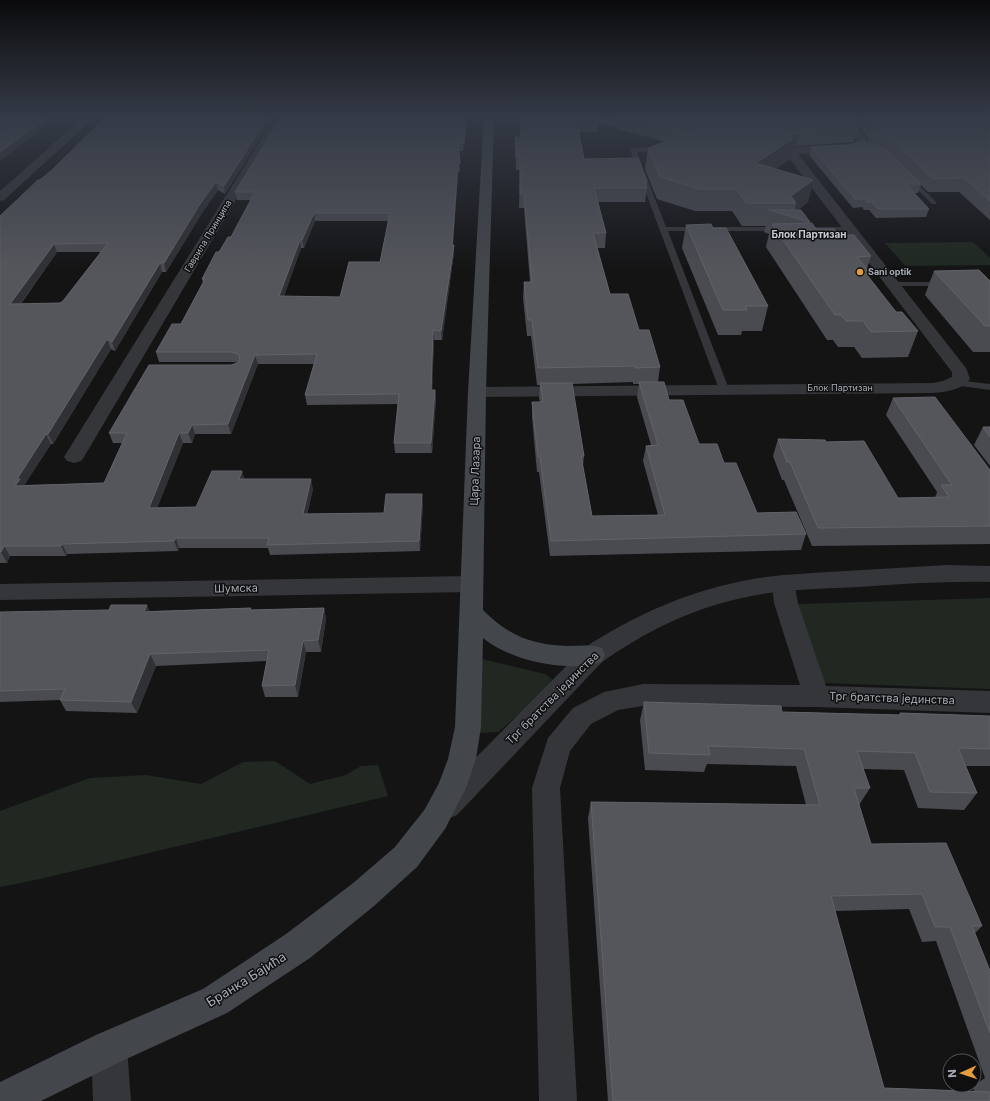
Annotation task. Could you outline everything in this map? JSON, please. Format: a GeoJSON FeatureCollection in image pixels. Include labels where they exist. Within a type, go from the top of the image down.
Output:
{"type":"FeatureCollection","features":[{"type":"Feature","properties":{"kind":"main road","name":"Цара Лазара"},"geometry":{"type":"LineString","coordinates":[[435,819],[452,788],[462,759],[468,727],[477,392],[487,167]]}},
{"type":"Feature","properties":{"kind":"main road"},"geometry":{"type":"LineString","coordinates":[[471,613],[494,634],[515,647],[566,656],[593,655]]}},
{"type":"Feature","properties":{"kind":"main road","name":"Бранка Бајића"},"geometry":{"type":"LineString","coordinates":[[2,1101],[108,1048],[214,1001],[298,946],[363,896],[406,857],[435,819]]}},
{"type":"Feature","properties":{"kind":"street"},"geometry":{"type":"LineString","coordinates":[[0,196],[33,167]]}},
{"type":"Feature","properties":{"kind":"street","name":"Гаврила Принципа"},"geometry":{"type":"LineString","coordinates":[[74,457],[135,368],[251,167]]}},
{"type":"Feature","properties":{"kind":"street"},"geometry":{"type":"LineString","coordinates":[[802,167],[960,372],[961,379],[956,383]]}},
{"type":"Feature","properties":{"kind":"street","name":"Блок Партизан"},"geometry":{"type":"LineString","coordinates":[[477,392],[922,388],[948,386],[956,383]]}},
{"type":"Feature","properties":{"kind":"street"},"geometry":{"type":"LineString","coordinates":[[922,388],[935,407]]}},
{"type":"Feature","properties":{"kind":"street","name":"Трг братства јединства"},"geometry":{"type":"LineString","coordinates":[[435,819],[512,737],[593,655],[621,636],[652,619],[699,601],[742,589],[784,582],[947,573],[990,574]]}},
{"type":"Feature","properties":{"kind":"street","name":"Трг братства јединства"},"geometry":{"type":"LineString","coordinates":[[784,582],[786,603],[816,696],[990,702]]}},
{"type":"Feature","properties":{"kind":"street","name":"Шумска"},"geometry":{"type":"LineString","coordinates":[[0,592],[471,584]]}},
{"type":"Feature","properties":{"kind":"street"},"geometry":{"type":"LineString","coordinates":[[558,1101],[546,788],[558,746],[582,716],[613,700],[643,695],[816,696]]}},
{"type":"Feature","properties":{"kind":"street"},"geometry":{"type":"LineString","coordinates":[[108,1048],[112,1101]]}},
{"type":"Feature","properties":{"kind":"lane"},"geometry":{"type":"LineString","coordinates":[[639,167],[724,389]]}},
{"type":"Feature","properties":{"kind":"lane"},"geometry":{"type":"LineString","coordinates":[[901,171],[934,203]]}},
{"type":"Feature","properties":{"kind":"lane"},"geometry":{"type":"LineString","coordinates":[[663,230],[849,229]]}},
{"type":"Feature","properties":{"kind":"lane"},"geometry":{"type":"LineString","coordinates":[[891,284],[952,284]]}},
{"type":"Feature","properties":{"kind":"lane","name":"Блок Партизан"},"geometry":{"type":"LineString","coordinates":[[956,383],[990,386]]}},
{"type":"Feature","properties":{"kind":"shaded area"},"geometry":{"type":"Polygon","coordinates":[[[973,242],[990,258],[990,265],[905,266],[885,243],[973,242]]]}},
{"type":"Feature","properties":{"kind":"shaded area"},"geometry":{"type":"Polygon","coordinates":[[[990,598],[990,689],[824,683],[798,604],[990,598]]]}},
{"type":"Feature","properties":{"kind":"shaded area"},"geometry":{"type":"Polygon","coordinates":[[[482,659],[545,674],[552,679],[548,690],[498,732],[480,733],[482,659]]]}},
{"type":"Feature","properties":{"kind":"shaded area"},"geometry":{"type":"Polygon","coordinates":[[[275,761],[310,784],[346,775],[361,766],[378,765],[388,796],[40,879],[0,887],[0,811],[90,778],[146,775],[201,784],[243,762],[275,761]]]}},
{"type":"Feature","properties":{"kind":"building"},"geometry":{"type":"Polygon","coordinates":[[[55,167],[236,167],[224,186],[216,182],[200,204],[164,263],[160,263],[112,342],[107,339],[48,434],[46,434],[17,479],[20,479],[15,486],[104,483],[127,433],[109,433],[149,365],[231,365],[238,363],[240,358],[238,354],[231,352],[156,352],[172,324],[181,324],[205,279],[202,279],[216,252],[219,252],[228,237],[231,237],[255,192],[235,192],[250,167],[458,167],[452,245],[454,245],[441,331],[433,330],[431,390],[435,390],[431,443],[394,443],[399,394],[305,395],[317,354],[255,355],[228,424],[192,425],[188,433],[179,433],[149,508],[196,507],[212,471],[242,471],[239,479],[311,479],[303,514],[384,513],[386,494],[422,494],[419,541],[267,545],[269,538],[176,538],[174,541],[62,544],[61,546],[4,546],[0,552],[0,216],[38,180],[40,180],[55,167]],[[314,213],[302,240],[300,240],[279,296],[340,297],[349,262],[380,262],[390,213],[314,213]],[[108,243],[54,244],[10,304],[60,303],[108,243]]]}},
{"type":"Feature","properties":{"kind":"building"},"geometry":{"type":"Polygon","coordinates":[[[520,167],[642,167],[647,182],[644,181],[647,188],[594,188],[606,233],[593,233],[610,294],[628,294],[639,330],[649,330],[660,367],[635,368],[635,366],[538,368],[532,320],[528,320],[524,282],[532,282],[524,194],[520,194],[520,167]]]}},
{"type":"Feature","properties":{"kind":"building"},"geometry":{"type":"Polygon","coordinates":[[[656,167],[771,167],[813,180],[791,196],[796,203],[746,203],[737,189],[699,189],[660,177],[656,167]]]}},
{"type":"Feature","properties":{"kind":"building"},"geometry":{"type":"Polygon","coordinates":[[[828,167],[904,167],[921,184],[906,184],[929,209],[878,209],[872,202],[867,202],[864,199],[855,199],[828,167]]]}},
{"type":"Feature","properties":{"kind":"building"},"geometry":{"type":"Polygon","coordinates":[[[921,167],[990,167],[990,201],[964,178],[933,179],[921,167]]]}},
{"type":"Feature","properties":{"kind":"building"},"geometry":{"type":"Polygon","coordinates":[[[769,210],[801,210],[810,222],[769,210]]]}},
{"type":"Feature","properties":{"kind":"building"},"geometry":{"type":"Polygon","coordinates":[[[812,223],[816,229],[834,229],[839,235],[854,235],[871,256],[857,257],[869,271],[864,271],[896,312],[902,312],[918,331],[871,332],[863,321],[846,321],[841,315],[835,315],[772,224],[812,223]]]}},
{"type":"Feature","properties":{"kind":"building"},"geometry":{"type":"Polygon","coordinates":[[[711,224],[713,228],[726,228],[768,306],[745,306],[747,310],[723,310],[686,225],[711,224]]]}},
{"type":"Feature","properties":{"kind":"building"},"geometry":{"type":"Polygon","coordinates":[[[979,270],[990,281],[990,326],[985,326],[934,271],[979,270]]]}},
{"type":"Feature","properties":{"kind":"building"},"geometry":{"type":"Polygon","coordinates":[[[639,382],[664,382],[669,400],[683,400],[699,444],[717,444],[724,463],[736,463],[757,513],[796,512],[806,534],[551,541],[540,457],[538,457],[532,402],[543,402],[540,383],[572,383],[584,456],[581,456],[592,516],[665,515],[646,446],[658,445],[639,382]]]}},
{"type":"Feature","properties":{"kind":"building"},"geometry":{"type":"Polygon","coordinates":[[[935,397],[990,470],[990,526],[818,528],[790,462],[787,462],[778,439],[825,440],[826,442],[864,441],[898,498],[949,497],[941,485],[952,485],[893,398],[935,397]]]}},
{"type":"Feature","properties":{"kind":"building"},"geometry":{"type":"Polygon","coordinates":[[[983,427],[990,427],[990,437],[983,427]]]}},
{"type":"Feature","properties":{"kind":"building"},"geometry":{"type":"Polygon","coordinates":[[[111,605],[147,605],[144,612],[251,608],[250,610],[324,608],[318,640],[303,641],[295,685],[262,686],[269,650],[150,654],[131,702],[60,700],[65,689],[0,691],[0,612],[109,610],[111,605]]]}},
{"type":"Feature","properties":{"kind":"building"},"geometry":{"type":"Polygon","coordinates":[[[644,702],[781,706],[782,712],[901,715],[900,713],[990,716],[990,749],[958,748],[977,793],[930,792],[915,753],[857,751],[870,788],[854,788],[871,844],[946,843],[982,926],[972,926],[990,971],[990,1033],[950,927],[935,927],[922,894],[831,896],[884,1088],[942,1090],[942,1093],[990,1092],[990,1101],[613,1101],[591,802],[820,805],[804,749],[708,746],[710,755],[649,753],[644,702]]]}},
{"type":"Feature","properties":{"kind":"place","name":"Sani optik"},"geometry":{"type":"Point","coordinates":[860,272]}},
{"type":"Feature","properties":{"kind":"district","name":"Блок Партизан"},"geometry":{"type":"Point","coordinates":[809,234]}}]}
